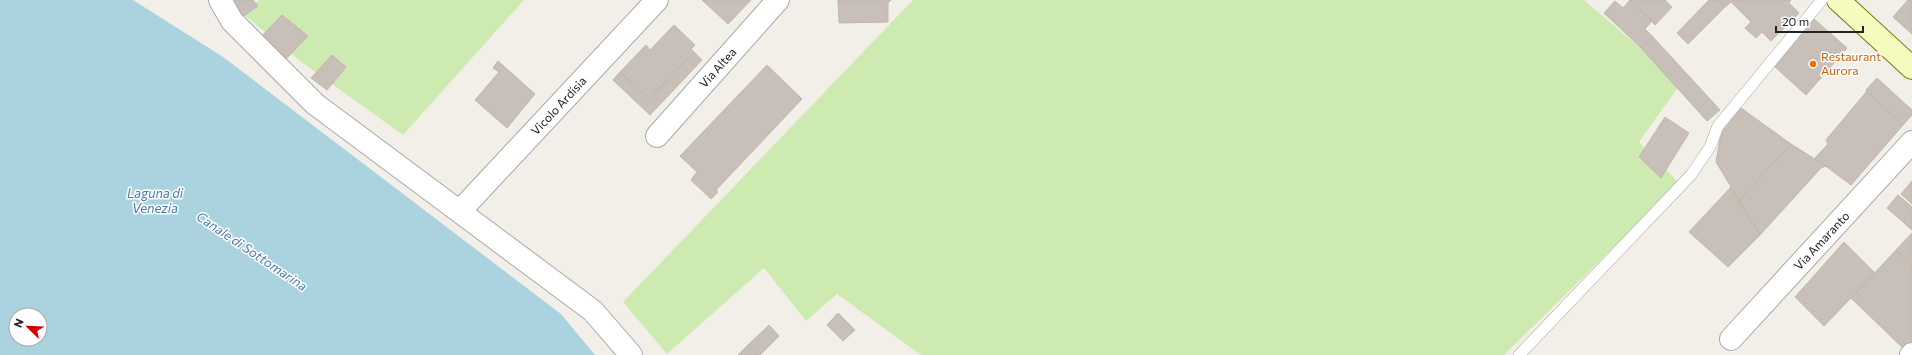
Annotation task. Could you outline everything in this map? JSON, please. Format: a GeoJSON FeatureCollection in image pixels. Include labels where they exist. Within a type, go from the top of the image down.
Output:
{"type":"FeatureCollection","features":[{"type":"Feature","properties":{"kind":"street"},"geometry":{"type":"LineString","coordinates":[[220,0],[232,21],[315,104],[592,311],[631,355]]}},
{"type":"Feature","properties":{"kind":"street","name":"Vicolo Ardisia"},"geometry":{"type":"LineString","coordinates":[[460,211],[657,0]]}},
{"type":"Feature","properties":{"kind":"street","name":"Via Altea"},"geometry":{"type":"LineString","coordinates":[[657,136],[778,0]]}},
{"type":"Feature","properties":{"kind":"street"},"geometry":{"type":"LineString","coordinates":[[1838,0],[1912,68]]}},
{"type":"Feature","properties":{"kind":"street","name":"Via Amaranto"},"geometry":{"type":"LineString","coordinates":[[1731,339],[1912,142]]}},
{"type":"Feature","properties":{"kind":"lane"},"geometry":{"type":"LineString","coordinates":[[1519,355],[1691,175],[1710,147],[1718,126],[1822,0]]}},
{"type":"Feature","properties":{"kind":"green space"},"geometry":{"type":"Polygon","coordinates":[[[259,0],[524,0],[403,135],[300,61],[243,14],[259,0]]]}},
{"type":"Feature","properties":{"kind":"green space"},"geometry":{"type":"Polygon","coordinates":[[[913,0],[1584,0],[1681,83],[1639,142],[1679,183],[1504,355],[921,355],[837,294],[806,321],[764,268],[667,354],[623,302],[913,0]]]}},
{"type":"Feature","properties":{"kind":"water","name":"Laguna di Venezia"},"geometry":{"type":"Polygon","coordinates":[[[0,0],[133,0],[223,57],[561,314],[595,355],[0,355],[0,0]]]}},
{"type":"Feature","properties":{"kind":"building"},"geometry":{"type":"Polygon","coordinates":[[[228,0],[253,0],[258,6],[241,18],[228,0]]]}},
{"type":"Feature","properties":{"kind":"building"},"geometry":{"type":"Polygon","coordinates":[[[702,0],[751,0],[728,24],[702,0]]]}},
{"type":"Feature","properties":{"kind":"building"},"geometry":{"type":"Polygon","coordinates":[[[838,0],[891,0],[888,3],[888,22],[839,23],[838,0]]]}},
{"type":"Feature","properties":{"kind":"building"},"geometry":{"type":"Polygon","coordinates":[[[1630,0],[1665,0],[1672,7],[1655,25],[1630,0]]]}},
{"type":"Feature","properties":{"kind":"building"},"geometry":{"type":"Polygon","coordinates":[[[1630,0],[1652,21],[1645,29],[1653,37],[1641,48],[1604,13],[1615,1],[1623,8],[1630,0]]]}},
{"type":"Feature","properties":{"kind":"building"},"geometry":{"type":"Polygon","coordinates":[[[1709,0],[1718,0],[1725,7],[1688,44],[1677,33],[1709,0]]]}},
{"type":"Feature","properties":{"kind":"building"},"geometry":{"type":"Polygon","coordinates":[[[1718,0],[1791,0],[1789,3],[1799,13],[1771,41],[1762,32],[1756,38],[1745,28],[1751,22],[1731,2],[1725,7],[1718,0]]]}},
{"type":"Feature","properties":{"kind":"building"},"geometry":{"type":"Polygon","coordinates":[[[1908,0],[1912,0],[1912,34],[1893,17],[1908,0]]]}},
{"type":"Feature","properties":{"kind":"building"},"geometry":{"type":"Polygon","coordinates":[[[282,15],[308,36],[286,59],[260,38],[282,15]]]}},
{"type":"Feature","properties":{"kind":"building"},"geometry":{"type":"Polygon","coordinates":[[[1814,19],[1847,48],[1806,95],[1774,66],[1814,19]]]}},
{"type":"Feature","properties":{"kind":"building"},"geometry":{"type":"Polygon","coordinates":[[[674,25],[695,45],[691,49],[694,52],[649,99],[620,72],[646,45],[650,50],[674,25]]]}},
{"type":"Feature","properties":{"kind":"building"},"geometry":{"type":"Polygon","coordinates":[[[1653,37],[1720,110],[1707,121],[1641,48],[1653,37]]]}},
{"type":"Feature","properties":{"kind":"building"},"geometry":{"type":"Polygon","coordinates":[[[694,52],[702,60],[650,115],[613,80],[620,72],[649,99],[694,52]]]}},
{"type":"Feature","properties":{"kind":"building"},"geometry":{"type":"Polygon","coordinates":[[[332,55],[346,67],[327,90],[311,78],[332,55]]]}},
{"type":"Feature","properties":{"kind":"building"},"geometry":{"type":"Polygon","coordinates":[[[498,61],[535,94],[507,128],[475,100],[499,72],[493,68],[498,61]]]}},
{"type":"Feature","properties":{"kind":"building"},"geometry":{"type":"Polygon","coordinates":[[[767,65],[802,99],[716,190],[718,192],[711,199],[691,180],[697,172],[680,156],[767,65]]]}},
{"type":"Feature","properties":{"kind":"building"},"geometry":{"type":"Polygon","coordinates":[[[1877,78],[1912,110],[1912,115],[1903,125],[1866,90],[1877,78]]]}},
{"type":"Feature","properties":{"kind":"building"},"geometry":{"type":"Polygon","coordinates":[[[1867,91],[1903,125],[1851,185],[1815,158],[1828,144],[1826,140],[1867,91]]]}},
{"type":"Feature","properties":{"kind":"building"},"geometry":{"type":"Polygon","coordinates":[[[1741,108],[1791,144],[1739,200],[1716,162],[1721,133],[1741,108]]]}},
{"type":"Feature","properties":{"kind":"building"},"geometry":{"type":"Polygon","coordinates":[[[1665,117],[1689,133],[1661,178],[1639,157],[1665,117]]]}},
{"type":"Feature","properties":{"kind":"building"},"geometry":{"type":"Polygon","coordinates":[[[1791,144],[1826,166],[1821,168],[1760,235],[1738,201],[1791,144]]]}},
{"type":"Feature","properties":{"kind":"building"},"geometry":{"type":"Polygon","coordinates":[[[1912,181],[1912,204],[1901,194],[1912,181]]]}},
{"type":"Feature","properties":{"kind":"building"},"geometry":{"type":"Polygon","coordinates":[[[1731,187],[1760,235],[1728,267],[1689,232],[1731,187]]]}},
{"type":"Feature","properties":{"kind":"building"},"geometry":{"type":"Polygon","coordinates":[[[1898,195],[1912,207],[1912,230],[1887,208],[1898,195]]]}},
{"type":"Feature","properties":{"kind":"building"},"geometry":{"type":"Polygon","coordinates":[[[1912,233],[1912,266],[1896,250],[1912,233]]]}},
{"type":"Feature","properties":{"kind":"building"},"geometry":{"type":"Polygon","coordinates":[[[1844,242],[1875,273],[1824,326],[1795,297],[1844,242]]]}},
{"type":"Feature","properties":{"kind":"building"},"geometry":{"type":"Polygon","coordinates":[[[1896,250],[1912,266],[1912,345],[1906,351],[1851,298],[1896,250]]]}},
{"type":"Feature","properties":{"kind":"building"},"geometry":{"type":"Polygon","coordinates":[[[838,313],[855,330],[843,341],[827,325],[838,313]]]}},
{"type":"Feature","properties":{"kind":"building"},"geometry":{"type":"Polygon","coordinates":[[[769,325],[779,336],[760,355],[758,355],[748,345],[769,325]]]}},
{"type":"Feature","properties":{"kind":"building"},"geometry":{"type":"Polygon","coordinates":[[[748,345],[758,355],[738,355],[748,345]]]}},
{"type":"Feature","properties":{"kind":"place","name":"Restaurant Aurora"},"geometry":{"type":"Point","coordinates":[1813,64]}},
{"type":"Feature","properties":{"kind":"water label","name":"Canale di Sottomarina"},"geometry":{"type":"Point","coordinates":[252,251]}}]}
